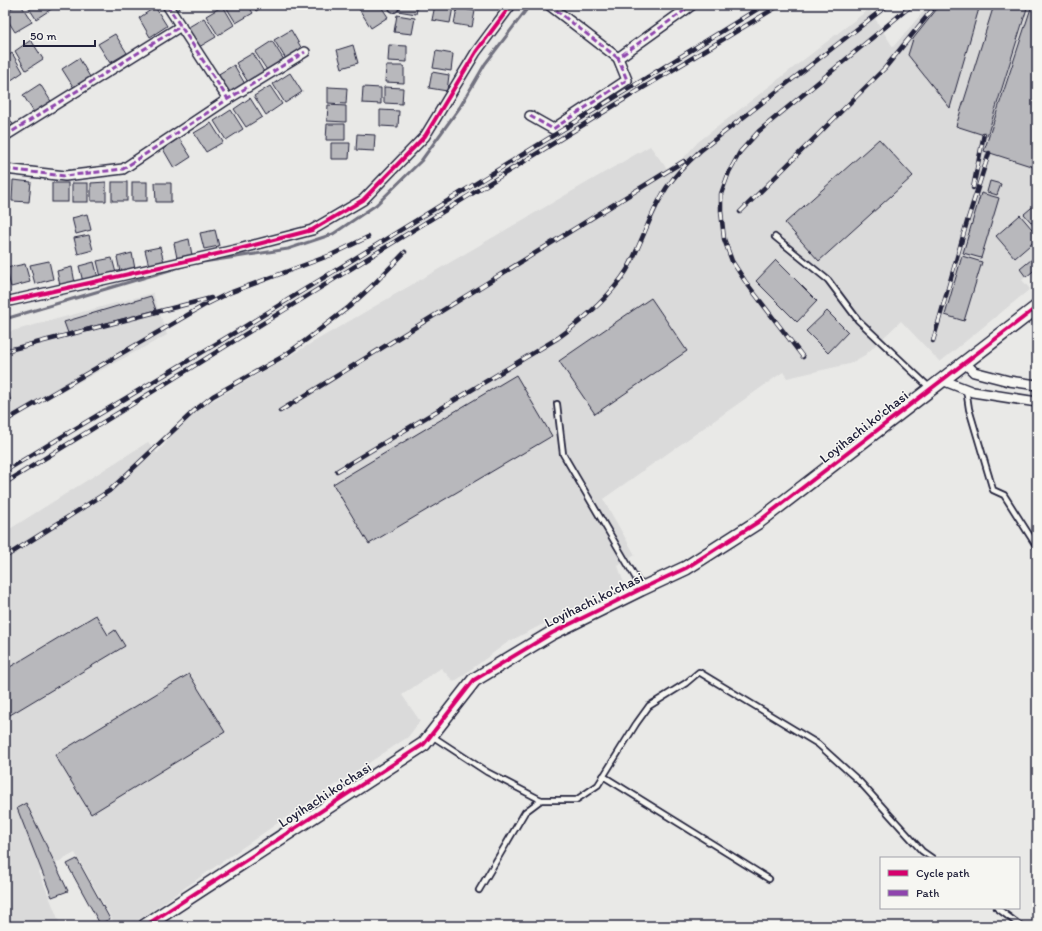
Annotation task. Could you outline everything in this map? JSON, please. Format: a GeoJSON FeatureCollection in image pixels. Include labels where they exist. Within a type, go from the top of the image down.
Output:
{"type":"FeatureCollection","features":[{"type":"Feature","properties":{"kind":"street"},"geometry":{"type":"LineString","coordinates":[[167,5],[228,99]]}},
{"type":"Feature","properties":{"kind":"street"},"geometry":{"type":"LineString","coordinates":[[5,302],[239,249],[312,230],[363,200],[425,136],[476,52],[511,5]]}},
{"type":"Feature","properties":{"kind":"street"},"geometry":{"type":"LineString","coordinates":[[530,116],[553,129],[627,80],[618,58],[549,5]]}},
{"type":"Feature","properties":{"kind":"street"},"geometry":{"type":"LineString","coordinates":[[618,58],[692,5]]}},
{"type":"Feature","properties":{"kind":"street"},"geometry":{"type":"LineString","coordinates":[[5,136],[181,26]]}},
{"type":"Feature","properties":{"kind":"street"},"geometry":{"type":"LineString","coordinates":[[5,169],[64,176],[123,169],[228,99],[305,52]]}},
{"type":"Feature","properties":{"kind":"street","name":"Loyihachi ko'chasi"},"geometry":{"type":"LineString","coordinates":[[145,926],[424,744],[474,680],[552,633],[686,568],[758,522],[1037,308]]}},
{"type":"Feature","properties":{"kind":"street"},"geometry":{"type":"LineString","coordinates":[[965,363],[974,372],[1009,381],[1037,385]]}},
{"type":"Feature","properties":{"kind":"street"},"geometry":{"type":"LineString","coordinates":[[942,380],[973,392],[1037,402]]}},
{"type":"Feature","properties":{"kind":"lane"},"geometry":{"type":"LineString","coordinates":[[775,237],[828,280],[858,320],[931,389]]}},
{"type":"Feature","properties":{"kind":"lane"},"geometry":{"type":"LineString","coordinates":[[966,389],[969,409],[993,490],[1004,495],[1037,546]]}},
{"type":"Feature","properties":{"kind":"lane"},"geometry":{"type":"LineString","coordinates":[[557,404],[563,454],[641,589]]}},
{"type":"Feature","properties":{"kind":"lane"},"geometry":{"type":"LineString","coordinates":[[431,735],[487,772],[541,800],[576,800],[598,785],[649,706],[686,683],[698,672],[818,744],[860,782],[922,851],[931,857]]}},
{"type":"Feature","properties":{"kind":"lane"},"geometry":{"type":"LineString","coordinates":[[603,776],[769,879]]}},
{"type":"Feature","properties":{"kind":"lane"},"geometry":{"type":"LineString","coordinates":[[480,890],[525,812],[541,800]]}},
{"type":"Feature","properties":{"kind":"lane"},"geometry":{"type":"LineString","coordinates":[[998,909],[1021,926]]}},
{"type":"Feature","properties":{"kind":"shaded area"},"geometry":{"type":"Polygon","coordinates":[[[929,5],[1037,5],[1037,268],[1022,280],[1030,289],[940,362],[901,321],[865,355],[849,364],[787,378],[783,372],[603,499],[635,555],[618,566],[624,583],[508,642],[454,682],[441,668],[402,695],[420,721],[408,737],[285,818],[130,926],[116,926],[75,853],[39,872],[61,926],[5,926],[5,532],[148,442],[157,453],[186,420],[207,404],[650,146],[670,173],[698,142],[869,9],[893,47],[929,5]]]}},
{"type":"Feature","properties":{"kind":"shaded area"},"geometry":{"type":"Polygon","coordinates":[[[153,293],[167,335],[19,414],[5,423],[5,333],[153,293]]]}},
{"type":"Feature","properties":{"kind":"building"},"geometry":{"type":"Polygon","coordinates":[[[17,5],[21,5],[32,22],[15,32],[5,16],[5,12],[17,5]]]}},
{"type":"Feature","properties":{"kind":"building"},"geometry":{"type":"Polygon","coordinates":[[[27,5],[51,5],[53,8],[36,19],[27,5]]]}},
{"type":"Feature","properties":{"kind":"building"},"geometry":{"type":"Polygon","coordinates":[[[171,5],[184,5],[175,11],[171,5]]]}},
{"type":"Feature","properties":{"kind":"building"},"geometry":{"type":"Polygon","coordinates":[[[225,5],[248,5],[253,13],[236,23],[225,5]]]}},
{"type":"Feature","properties":{"kind":"building"},"geometry":{"type":"Polygon","coordinates":[[[252,5],[266,5],[256,11],[252,5]]]}},
{"type":"Feature","properties":{"kind":"building"},"geometry":{"type":"Polygon","coordinates":[[[366,5],[380,5],[388,17],[371,28],[359,9],[366,5]]]}},
{"type":"Feature","properties":{"kind":"building"},"geometry":{"type":"Polygon","coordinates":[[[399,5],[418,5],[416,14],[398,11],[399,5]]]}},
{"type":"Feature","properties":{"kind":"building"},"geometry":{"type":"Polygon","coordinates":[[[435,5],[453,7],[450,23],[432,20],[435,5]]]}},
{"type":"Feature","properties":{"kind":"building"},"geometry":{"type":"Polygon","coordinates":[[[940,5],[980,5],[950,108],[908,55],[913,39],[940,5]]]}},
{"type":"Feature","properties":{"kind":"building"},"geometry":{"type":"Polygon","coordinates":[[[994,5],[1028,5],[987,136],[956,126],[994,5]]]}},
{"type":"Feature","properties":{"kind":"building"},"geometry":{"type":"Polygon","coordinates":[[[1032,5],[1037,5],[1037,168],[984,151],[1032,5]]]}},
{"type":"Feature","properties":{"kind":"building"},"geometry":{"type":"Polygon","coordinates":[[[223,6],[234,25],[218,35],[206,16],[223,6]]]}},
{"type":"Feature","properties":{"kind":"building"},"geometry":{"type":"Polygon","coordinates":[[[155,7],[167,26],[150,37],[139,18],[155,7]]]}},
{"type":"Feature","properties":{"kind":"building"},"geometry":{"type":"Polygon","coordinates":[[[457,8],[475,11],[472,27],[454,24],[457,8]]]}},
{"type":"Feature","properties":{"kind":"building"},"geometry":{"type":"Polygon","coordinates":[[[397,15],[415,18],[412,34],[394,32],[397,15]]]}},
{"type":"Feature","properties":{"kind":"building"},"geometry":{"type":"Polygon","coordinates":[[[204,18],[216,37],[199,47],[187,28],[204,18]]]}},
{"type":"Feature","properties":{"kind":"building"},"geometry":{"type":"Polygon","coordinates":[[[291,30],[302,49],[286,59],[274,40],[291,30]]]}},
{"type":"Feature","properties":{"kind":"building"},"geometry":{"type":"Polygon","coordinates":[[[115,34],[127,53],[110,63],[98,44],[115,34]]]}},
{"type":"Feature","properties":{"kind":"building"},"geometry":{"type":"Polygon","coordinates":[[[31,40],[43,59],[26,70],[15,51],[31,40]]]}},
{"type":"Feature","properties":{"kind":"building"},"geometry":{"type":"Polygon","coordinates":[[[272,41],[284,60],[267,70],[255,52],[272,41]]]}},
{"type":"Feature","properties":{"kind":"building"},"geometry":{"type":"Polygon","coordinates":[[[353,45],[358,63],[342,68],[337,50],[353,45]]]}},
{"type":"Feature","properties":{"kind":"building"},"geometry":{"type":"Polygon","coordinates":[[[389,45],[407,46],[407,62],[388,61],[389,45]]]}},
{"type":"Feature","properties":{"kind":"building"},"geometry":{"type":"Polygon","coordinates":[[[436,51],[453,54],[451,71],[433,68],[436,51]]]}},
{"type":"Feature","properties":{"kind":"building"},"geometry":{"type":"Polygon","coordinates":[[[12,53],[23,72],[7,83],[5,80],[5,58],[12,53]]]}},
{"type":"Feature","properties":{"kind":"building"},"geometry":{"type":"Polygon","coordinates":[[[253,53],[264,72],[248,82],[236,63],[253,53]]]}},
{"type":"Feature","properties":{"kind":"building"},"geometry":{"type":"Polygon","coordinates":[[[79,58],[90,77],[74,88],[62,69],[79,58]]]}},
{"type":"Feature","properties":{"kind":"building"},"geometry":{"type":"Polygon","coordinates":[[[234,65],[245,84],[229,94],[217,75],[234,65]]]}},
{"type":"Feature","properties":{"kind":"building"},"geometry":{"type":"Polygon","coordinates":[[[386,66],[404,66],[404,83],[385,82],[386,66]]]}},
{"type":"Feature","properties":{"kind":"building"},"geometry":{"type":"Polygon","coordinates":[[[432,72],[449,75],[447,91],[429,88],[432,72]]]}},
{"type":"Feature","properties":{"kind":"building"},"geometry":{"type":"Polygon","coordinates":[[[290,73],[302,92],[285,103],[273,84],[290,73]]]}},
{"type":"Feature","properties":{"kind":"building"},"geometry":{"type":"Polygon","coordinates":[[[40,84],[52,103],[35,114],[23,95],[40,84]]]}},
{"type":"Feature","properties":{"kind":"building"},"geometry":{"type":"Polygon","coordinates":[[[270,86],[282,104],[266,115],[254,96],[270,86]]]}},
{"type":"Feature","properties":{"kind":"building"},"geometry":{"type":"Polygon","coordinates":[[[328,87],[347,88],[346,104],[328,103],[328,87]]]}},
{"type":"Feature","properties":{"kind":"building"},"geometry":{"type":"Polygon","coordinates":[[[363,87],[381,88],[381,104],[362,103],[363,87]]]}},
{"type":"Feature","properties":{"kind":"building"},"geometry":{"type":"Polygon","coordinates":[[[384,87],[403,88],[402,104],[384,103],[384,87]]]}},
{"type":"Feature","properties":{"kind":"building"},"geometry":{"type":"Polygon","coordinates":[[[250,98],[262,117],[246,127],[234,109],[250,98]]]}},
{"type":"Feature","properties":{"kind":"building"},"geometry":{"type":"Polygon","coordinates":[[[328,105],[346,106],[346,122],[327,121],[328,105]]]}},
{"type":"Feature","properties":{"kind":"building"},"geometry":{"type":"Polygon","coordinates":[[[231,110],[243,129],[226,140],[214,121],[231,110]]]}},
{"type":"Feature","properties":{"kind":"building"},"geometry":{"type":"Polygon","coordinates":[[[380,110],[399,111],[398,127],[380,126],[380,110]]]}},
{"type":"Feature","properties":{"kind":"building"},"geometry":{"type":"Polygon","coordinates":[[[5,112],[14,126],[5,131],[5,112]]]}},
{"type":"Feature","properties":{"kind":"building"},"geometry":{"type":"Polygon","coordinates":[[[211,123],[223,142],[206,152],[194,133],[211,123]]]}},
{"type":"Feature","properties":{"kind":"building"},"geometry":{"type":"Polygon","coordinates":[[[327,124],[345,124],[345,140],[326,140],[327,124]]]}},
{"type":"Feature","properties":{"kind":"building"},"geometry":{"type":"Polygon","coordinates":[[[357,134],[375,135],[374,151],[356,150],[357,134]]]}},
{"type":"Feature","properties":{"kind":"building"},"geometry":{"type":"Polygon","coordinates":[[[179,138],[191,157],[174,168],[163,149],[179,138]]]}},
{"type":"Feature","properties":{"kind":"building"},"geometry":{"type":"Polygon","coordinates":[[[879,139],[913,176],[819,261],[785,223],[879,139]]]}},
{"type":"Feature","properties":{"kind":"building"},"geometry":{"type":"Polygon","coordinates":[[[331,143],[350,143],[349,159],[331,159],[331,143]]]}},
{"type":"Feature","properties":{"kind":"building"},"geometry":{"type":"Polygon","coordinates":[[[5,180],[10,180],[9,200],[5,200],[5,180]]]}},
{"type":"Feature","properties":{"kind":"building"},"geometry":{"type":"Polygon","coordinates":[[[13,180],[31,182],[29,202],[12,201],[13,180]]]}},
{"type":"Feature","properties":{"kind":"building"},"geometry":{"type":"Polygon","coordinates":[[[990,181],[1001,184],[997,195],[987,192],[990,181]]]}},
{"type":"Feature","properties":{"kind":"building"},"geometry":{"type":"Polygon","coordinates":[[[106,182],[106,201],[91,201],[91,183],[106,182]]]}},
{"type":"Feature","properties":{"kind":"building"},"geometry":{"type":"Polygon","coordinates":[[[112,182],[127,182],[127,201],[112,201],[112,182]]]}},
{"type":"Feature","properties":{"kind":"building"},"geometry":{"type":"Polygon","coordinates":[[[132,182],[147,182],[147,201],[132,201],[132,182]]]}},
{"type":"Feature","properties":{"kind":"building"},"geometry":{"type":"Polygon","coordinates":[[[52,183],[68,183],[68,202],[52,202],[52,183]]]}},
{"type":"Feature","properties":{"kind":"building"},"geometry":{"type":"Polygon","coordinates":[[[72,183],[88,183],[88,202],[72,202],[72,183]]]}},
{"type":"Feature","properties":{"kind":"building"},"geometry":{"type":"Polygon","coordinates":[[[155,183],[171,183],[171,202],[156,202],[155,183]]]}},
{"type":"Feature","properties":{"kind":"building"},"geometry":{"type":"Polygon","coordinates":[[[981,193],[999,198],[981,258],[963,253],[981,193]]]}},
{"type":"Feature","properties":{"kind":"building"},"geometry":{"type":"Polygon","coordinates":[[[1037,203],[1037,229],[1024,214],[1037,203]]]}},
{"type":"Feature","properties":{"kind":"building"},"geometry":{"type":"Polygon","coordinates":[[[87,214],[91,230],[76,234],[72,218],[87,214]]]}},
{"type":"Feature","properties":{"kind":"building"},"geometry":{"type":"Polygon","coordinates":[[[1020,215],[1037,235],[1037,239],[1015,258],[996,236],[1020,215]]]}},
{"type":"Feature","properties":{"kind":"building"},"geometry":{"type":"Polygon","coordinates":[[[215,230],[219,246],[204,249],[200,233],[215,230]]]}},
{"type":"Feature","properties":{"kind":"building"},"geometry":{"type":"Polygon","coordinates":[[[89,235],[93,250],[78,254],[74,238],[89,235]]]}},
{"type":"Feature","properties":{"kind":"building"},"geometry":{"type":"Polygon","coordinates":[[[189,239],[192,255],[177,258],[174,243],[189,239]]]}},
{"type":"Feature","properties":{"kind":"building"},"geometry":{"type":"Polygon","coordinates":[[[160,247],[164,262],[149,266],[145,250],[160,247]]]}},
{"type":"Feature","properties":{"kind":"building"},"geometry":{"type":"Polygon","coordinates":[[[132,253],[135,269],[120,272],[117,257],[132,253]]]}},
{"type":"Feature","properties":{"kind":"building"},"geometry":{"type":"Polygon","coordinates":[[[1037,255],[1037,268],[1026,277],[1020,269],[1037,255]]]}},
{"type":"Feature","properties":{"kind":"building"},"geometry":{"type":"Polygon","coordinates":[[[962,256],[982,262],[964,321],[945,315],[962,256]]]}},
{"type":"Feature","properties":{"kind":"building"},"geometry":{"type":"Polygon","coordinates":[[[112,258],[116,273],[101,277],[97,261],[112,258]]]}},
{"type":"Feature","properties":{"kind":"building"},"geometry":{"type":"Polygon","coordinates":[[[776,260],[817,301],[797,322],[756,281],[776,260]]]}},
{"type":"Feature","properties":{"kind":"building"},"geometry":{"type":"Polygon","coordinates":[[[49,261],[53,279],[35,284],[30,265],[49,261]]]}},
{"type":"Feature","properties":{"kind":"building"},"geometry":{"type":"Polygon","coordinates":[[[94,262],[98,278],[83,282],[79,266],[94,262]]]}},
{"type":"Feature","properties":{"kind":"building"},"geometry":{"type":"Polygon","coordinates":[[[25,264],[30,282],[11,287],[6,268],[25,264]]]}},
{"type":"Feature","properties":{"kind":"building"},"geometry":{"type":"Polygon","coordinates":[[[72,267],[75,283],[60,286],[57,271],[72,267]]]}},
{"type":"Feature","properties":{"kind":"building"},"geometry":{"type":"Polygon","coordinates":[[[151,296],[156,310],[68,333],[64,322],[151,296]]]}},
{"type":"Feature","properties":{"kind":"building"},"geometry":{"type":"Polygon","coordinates":[[[651,298],[687,351],[595,414],[559,361],[651,298]]]}},
{"type":"Feature","properties":{"kind":"building"},"geometry":{"type":"Polygon","coordinates":[[[827,311],[848,332],[828,353],[806,331],[827,311]]]}},
{"type":"Feature","properties":{"kind":"building"},"geometry":{"type":"Polygon","coordinates":[[[516,375],[552,436],[369,544],[333,484],[516,375]]]}},
{"type":"Feature","properties":{"kind":"building"},"geometry":{"type":"Polygon","coordinates":[[[5,381],[11,402],[5,404],[5,381]]]}},
{"type":"Feature","properties":{"kind":"building"},"geometry":{"type":"Polygon","coordinates":[[[96,615],[108,635],[115,630],[125,646],[5,718],[5,670],[96,615]]]}},
{"type":"Feature","properties":{"kind":"building"},"geometry":{"type":"Polygon","coordinates":[[[189,674],[225,732],[91,814],[55,755],[189,674]]]}},
{"type":"Feature","properties":{"kind":"building"},"geometry":{"type":"Polygon","coordinates":[[[26,803],[68,891],[52,897],[17,808],[26,803]]]}},
{"type":"Feature","properties":{"kind":"building"},"geometry":{"type":"Polygon","coordinates":[[[77,859],[110,919],[100,924],[67,864],[77,859]]]}},
{"type":"Feature","properties":{"kind":"waterway"},"geometry":{"type":"LineString","coordinates":[[5,319],[190,264],[288,249],[333,234],[376,205],[421,161],[460,107],[485,64],[530,5]]}},
{"type":"Feature","properties":{"kind":"railway"},"geometry":{"type":"LineString","coordinates":[[5,471],[244,327],[764,5]]}},
{"type":"Feature","properties":{"kind":"railway"},"geometry":{"type":"LineString","coordinates":[[5,483],[641,89],[780,5]]}},
{"type":"Feature","properties":{"kind":"railway"},"geometry":{"type":"LineString","coordinates":[[337,471],[558,338],[577,324],[604,299],[627,270],[661,197],[678,173],[700,151],[888,5]]}},
{"type":"Feature","properties":{"kind":"railway"},"geometry":{"type":"LineString","coordinates":[[803,357],[745,281],[732,261],[724,239],[721,194],[729,172],[740,152],[759,131],[912,5]]}},
{"type":"Feature","properties":{"kind":"railway"},"geometry":{"type":"LineString","coordinates":[[740,212],[885,68],[936,5]]}},
{"type":"Feature","properties":{"kind":"railway"},"geometry":{"type":"LineString","coordinates":[[973,188],[984,134]]}},
{"type":"Feature","properties":{"kind":"railway"},"geometry":{"type":"LineString","coordinates":[[933,341],[967,222],[989,153]]}},
{"type":"Feature","properties":{"kind":"railway"},"geometry":{"type":"LineString","coordinates":[[280,411],[684,161]]}},
{"type":"Feature","properties":{"kind":"railway"},"geometry":{"type":"LineString","coordinates":[[5,421],[203,306],[229,293],[331,255],[368,237]]}},
{"type":"Feature","properties":{"kind":"railway"},"geometry":{"type":"LineString","coordinates":[[5,557],[109,491],[194,411],[213,396],[282,357],[306,340],[349,307],[405,252]]}},
{"type":"Feature","properties":{"kind":"railway"},"geometry":{"type":"LineString","coordinates":[[5,351],[211,298]]}},
{"type":"Feature","properties":{"kind":"marked path"},"geometry":{"type":"LineString","coordinates":[[167,5],[228,99]]}},
{"type":"Feature","properties":{"kind":"marked path"},"geometry":{"type":"LineString","coordinates":[[549,5],[618,58]]}},
{"type":"Feature","properties":{"kind":"marked path"},"geometry":{"type":"LineString","coordinates":[[530,116],[553,129],[627,80],[618,58],[692,5]]}},
{"type":"Feature","properties":{"kind":"marked path"},"geometry":{"type":"LineString","coordinates":[[5,136],[181,26]]}},
{"type":"Feature","properties":{"kind":"marked path"},"geometry":{"type":"LineString","coordinates":[[5,169],[65,176],[123,169],[228,99],[305,52]]}},
{"type":"Feature","properties":{"kind":"cycle path"},"geometry":{"type":"LineString","coordinates":[[5,302],[239,249],[312,230],[363,200],[425,136],[476,52],[511,5]]}},
{"type":"Feature","properties":{"kind":"cycle path"},"geometry":{"type":"LineString","coordinates":[[145,926],[424,744],[474,680],[552,633],[686,568],[758,522],[1037,307]]}}]}
